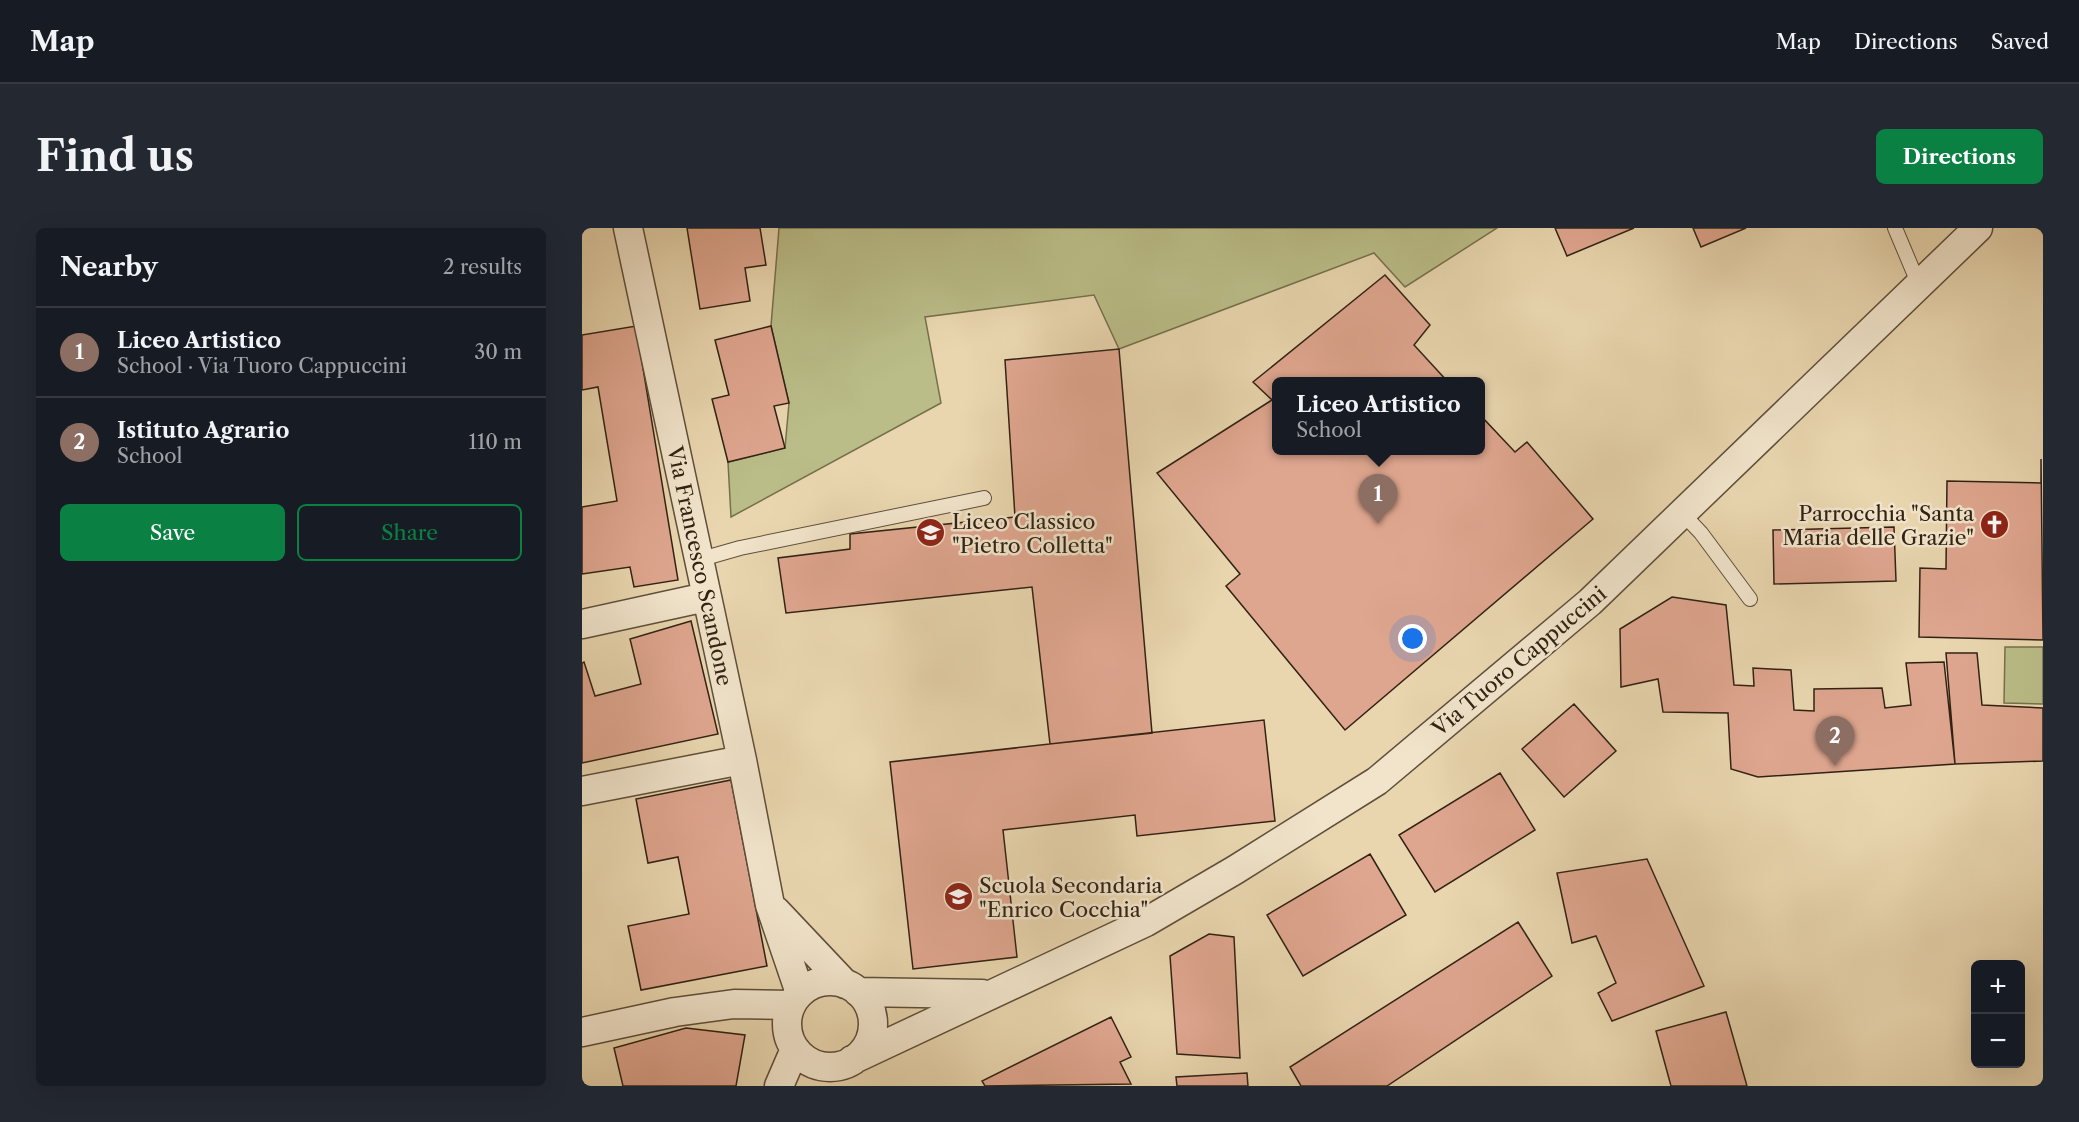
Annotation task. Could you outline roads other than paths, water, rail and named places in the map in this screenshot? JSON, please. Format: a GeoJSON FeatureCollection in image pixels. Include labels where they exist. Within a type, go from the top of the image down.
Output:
{"type":"FeatureCollection","features":[{"type":"Feature","properties":{"kind":"street","name":"Via Francesco Scandone"},"geometry":{"type":"LineString","coordinates":[[628,228],[742,760],[770,905],[795,999]]}},
{"type":"Feature","properties":{"kind":"street","name":"Via Tuoro Cappuccini"},"geometry":{"type":"LineString","coordinates":[[852,1060],[987,994],[1146,922],[1236,870],[1377,781],[1590,602],[1978,228]]}},
{"type":"Feature","properties":{"kind":"street"},"geometry":{"type":"LineString","coordinates":[[582,624],[706,597]]}},
{"type":"Feature","properties":{"kind":"street"},"geometry":{"type":"LineString","coordinates":[[582,791],[742,760]]}},
{"type":"Feature","properties":{"kind":"street"},"geometry":{"type":"LineString","coordinates":[[770,905],[867,1002],[872,1027],[869,1041],[852,1060],[827,1066],[804,1058],[795,1049],[787,1028],[795,999]]}},
{"type":"Feature","properties":{"kind":"street"},"geometry":{"type":"LineString","coordinates":[[582,1032],[675,1012],[795,999],[821,981],[851,988]]}},
{"type":"Feature","properties":{"kind":"street","name":"Via Tuoro Cappuccini"},"geometry":{"type":"LineString","coordinates":[[851,988],[987,994]]}},
{"type":"Feature","properties":{"kind":"street"},"geometry":{"type":"LineString","coordinates":[[779,1086],[795,1049]]}},
{"type":"Feature","properties":{"kind":"lane"},"geometry":{"type":"LineString","coordinates":[[1895,228],[1919,285]]}},
{"type":"Feature","properties":{"kind":"lane"},"geometry":{"type":"LineString","coordinates":[[698,560],[740,548],[984,498]]}},
{"type":"Feature","properties":{"kind":"lane"},"geometry":{"type":"LineString","coordinates":[[1683,514],[1701,533],[1750,599]]}},
{"type":"Feature","properties":{"kind":"place","name":"Liceo Artistico"},"geometry":{"type":"Point","coordinates":[1378,524]}},
{"type":"Feature","properties":{"kind":"place","name":"Parrocchia \"Santa Maria delle Grazie\""},"geometry":{"type":"Point","coordinates":[1995,525]}},
{"type":"Feature","properties":{"kind":"place","name":"Liceo Classico \"Pietro Colletta\""},"geometry":{"type":"Point","coordinates":[931,533]}},
{"type":"Feature","properties":{"kind":"place","name":"Istituto Agrario"},"geometry":{"type":"Point","coordinates":[1835,766]}},
{"type":"Feature","properties":{"kind":"place","name":"Scuola Secondaria \"Enrico Cocchia\""},"geometry":{"type":"Point","coordinates":[958,897]}}]}
